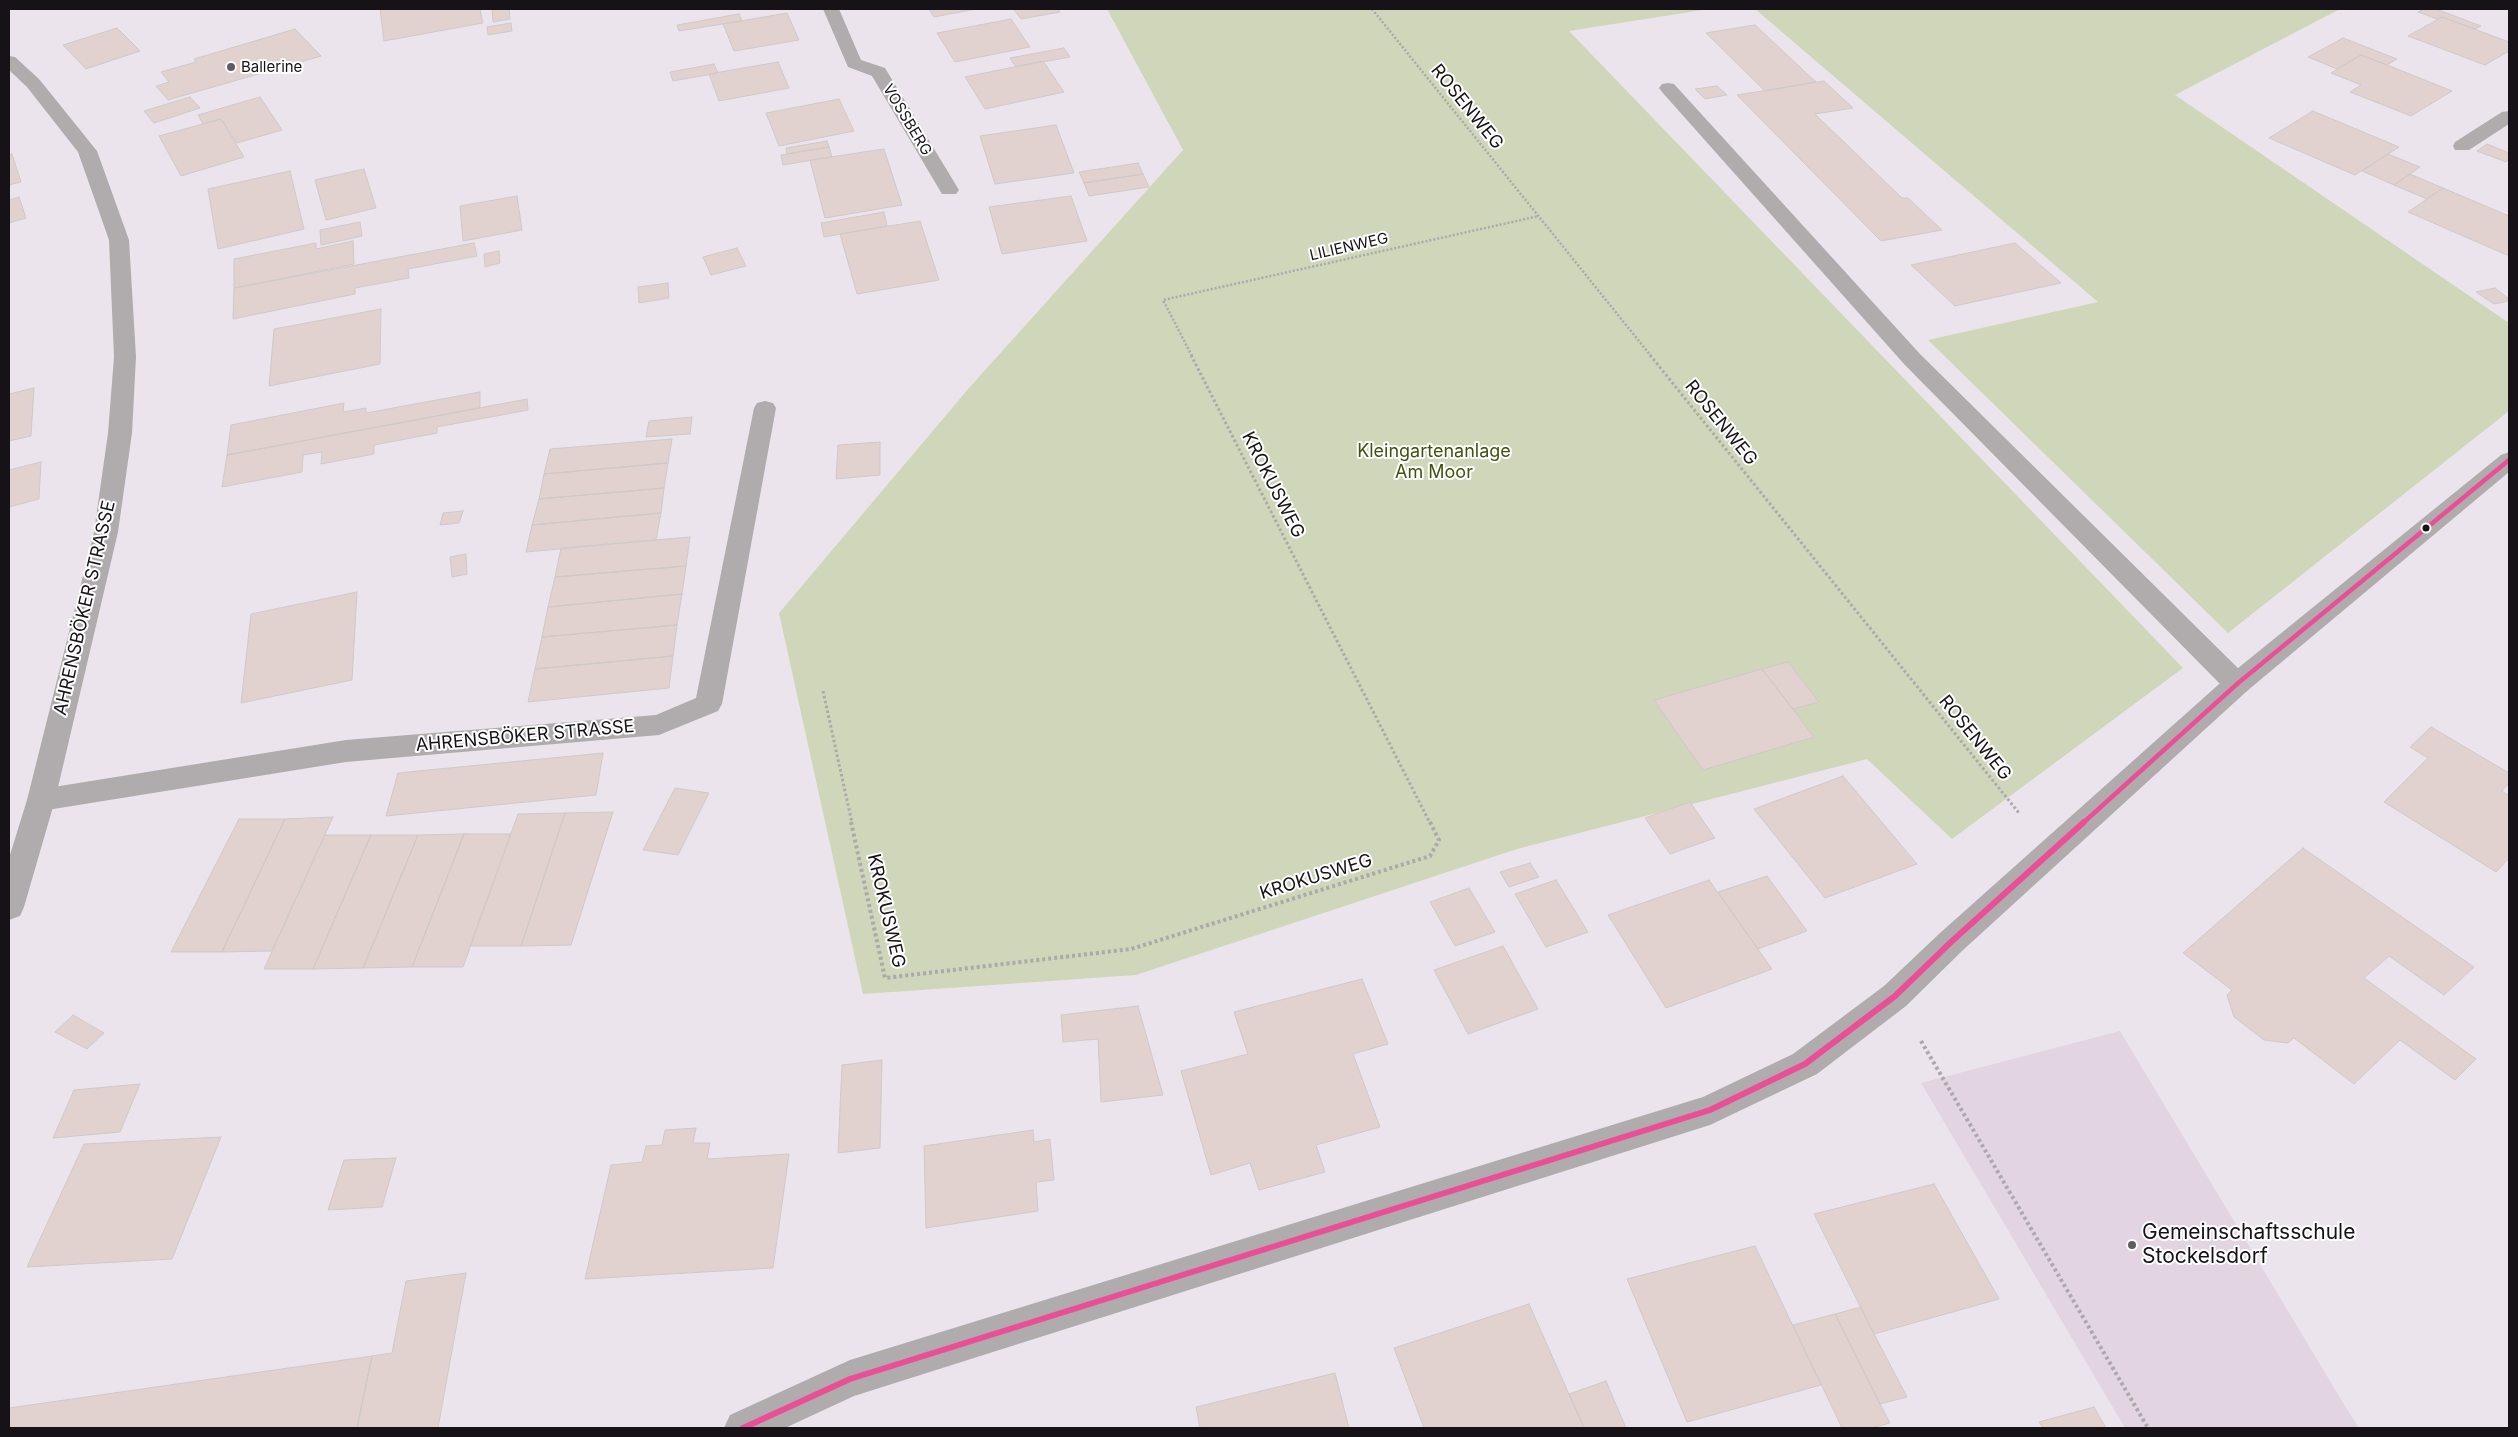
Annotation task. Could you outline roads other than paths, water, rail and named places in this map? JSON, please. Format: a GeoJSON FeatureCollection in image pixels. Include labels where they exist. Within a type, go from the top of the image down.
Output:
{"type":"FeatureCollection","features":[{"type":"Feature","properties":{"kind":"street","name":"VOSSBERG"},"geometry":{"type":"LineString","coordinates":[[831,9],[854,63],[879,72],[949,190]]}},
{"type":"Feature","properties":{"kind":"street","name":"AHRENSBÖKER STRASSE"},"geometry":{"type":"LineString","coordinates":[[9,61],[33,83],[87,151],[119,240],[125,357],[120,433],[106,532],[41,800],[9,908]]}},
{"type":"Feature","properties":{"kind":"street"},"geometry":{"type":"LineString","coordinates":[[1668,88],[1912,359],[2237,684]]}},
{"type":"Feature","properties":{"kind":"street"},"geometry":{"type":"LineString","coordinates":[[2462,146],[2509,116]]}},
{"type":"Feature","properties":{"kind":"street","name":"AHRENSBÖKER STRASSE"},"geometry":{"type":"LineString","coordinates":[[41,800],[346,751],[659,724],[708,704],[765,408]]}},
{"type":"Feature","properties":{"kind":"street"},"geometry":{"type":"LineString","coordinates":[[743,1428],[850,1379],[1710,1110],[1805,1064],[1895,996],[2237,684],[2509,460]]}},
{"type":"Feature","properties":{"kind":"place","name":"Ballerine"},"geometry":{"type":"Point","coordinates":[231,67]}},
{"type":"Feature","properties":{"kind":"place","name":"Gemeinschaftsschule Stockelsdorf"},"geometry":{"type":"Point","coordinates":[2132,1245]}},
{"type":"Feature","properties":{"kind":"park label","name":"Kleingartenanlage Am Moor"},"geometry":{"type":"Point","coordinates":[1434,462]}}]}
